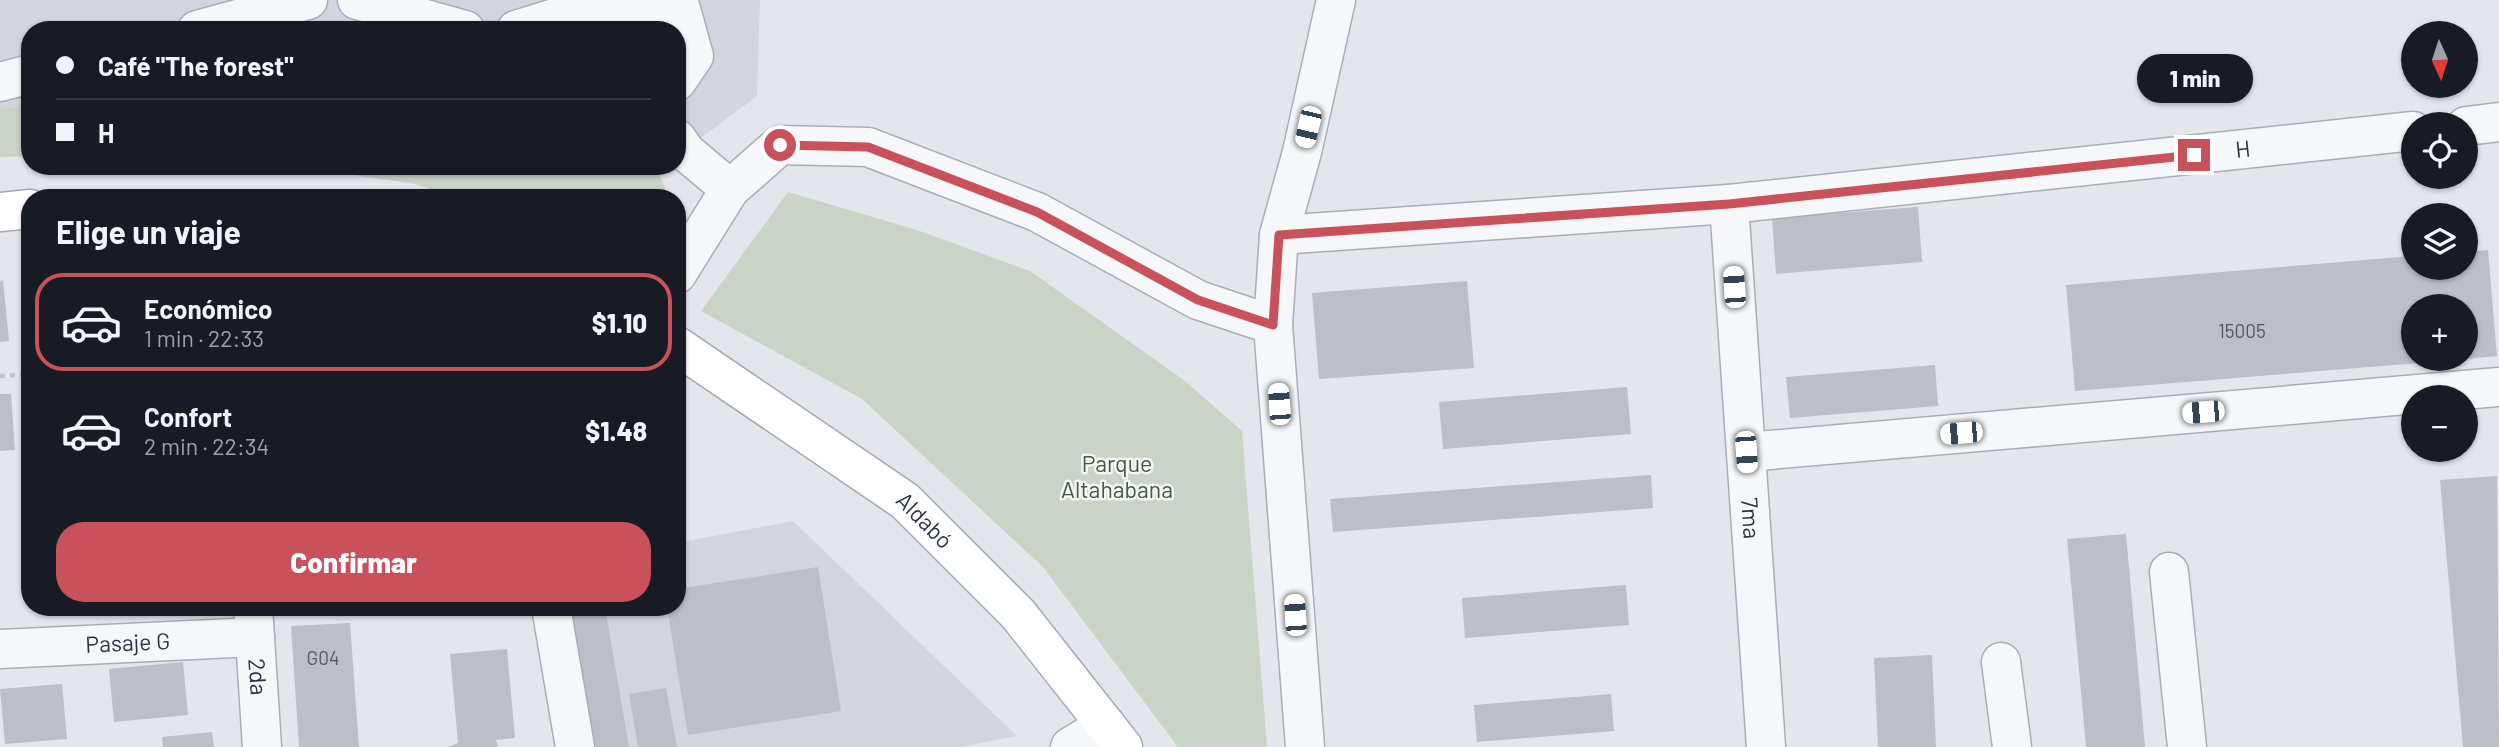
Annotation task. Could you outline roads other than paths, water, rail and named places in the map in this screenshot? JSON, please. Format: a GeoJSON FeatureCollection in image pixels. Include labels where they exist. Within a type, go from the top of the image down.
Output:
{"type":"FeatureCollection","features":[{"type":"Feature","properties":{"kind":"main road"},"geometry":{"type":"LineString","coordinates":[[0,212],[21,210]]}},
{"type":"Feature","properties":{"kind":"main road","name":"Aldabó"},"geometry":{"type":"LineString","coordinates":[[686,352],[905,501],[1018,614],[1114,736]]}},
{"type":"Feature","properties":{"kind":"street"},"geometry":{"type":"LineString","coordinates":[[230,21],[308,0]]}},
{"type":"Feature","properties":{"kind":"street"},"geometry":{"type":"LineString","coordinates":[[357,0],[433,21]]}},
{"type":"Feature","properties":{"kind":"street"},"geometry":{"type":"LineString","coordinates":[[1305,747],[1273,325],[1279,235],[1302,152],[1336,0]]}},
{"type":"Feature","properties":{"kind":"street"},"geometry":{"type":"LineString","coordinates":[[545,21],[590,7],[679,2],[684,21]]}},
{"type":"Feature","properties":{"kind":"street"},"geometry":{"type":"LineString","coordinates":[[686,27],[694,56],[686,67]]}},
{"type":"Feature","properties":{"kind":"street"},"geometry":{"type":"LineString","coordinates":[[0,82],[21,76]]}},
{"type":"Feature","properties":{"kind":"street"},"geometry":{"type":"LineString","coordinates":[[2478,125],[2499,122]]}},
{"type":"Feature","properties":{"kind":"street","name":"H"},"geometry":{"type":"LineString","coordinates":[[1279,235],[1729,204],[2401,132]]}},
{"type":"Feature","properties":{"kind":"street"},"geometry":{"type":"LineString","coordinates":[[686,260],[730,189],[780,145],[868,147],[1037,212],[1198,300],[1273,325]]}},
{"type":"Feature","properties":{"kind":"street"},"geometry":{"type":"LineString","coordinates":[[686,152],[730,189]]}},
{"type":"Feature","properties":{"kind":"street","name":"7ma"},"geometry":{"type":"LineString","coordinates":[[1729,204],[1766,747]]}},
{"type":"Feature","properties":{"kind":"street"},"geometry":{"type":"LineString","coordinates":[[1746,452],[2499,387]]}},
{"type":"Feature","properties":{"kind":"street"},"geometry":{"type":"LineString","coordinates":[[2169,572],[2187,747]]}},
{"type":"Feature","properties":{"kind":"street"},"geometry":{"type":"LineString","coordinates":[[553,616],[575,747]]}},
{"type":"Feature","properties":{"kind":"street","name":"Pasaje G"},"geometry":{"type":"LineString","coordinates":[[0,649],[254,622]]}},
{"type":"Feature","properties":{"kind":"street","name":"2da"},"geometry":{"type":"LineString","coordinates":[[254,622],[262,747]]}},
{"type":"Feature","properties":{"kind":"street"},"geometry":{"type":"LineString","coordinates":[[2001,662],[2012,747]]}},
{"type":"Feature","properties":{"kind":"street"},"geometry":{"type":"LineString","coordinates":[[1070,747],[1114,736]]}},
{"type":"Feature","properties":{"kind":"park label","name":"Parque Altahabana"},"geometry":{"type":"Point","coordinates":[1117,477]}}]}
